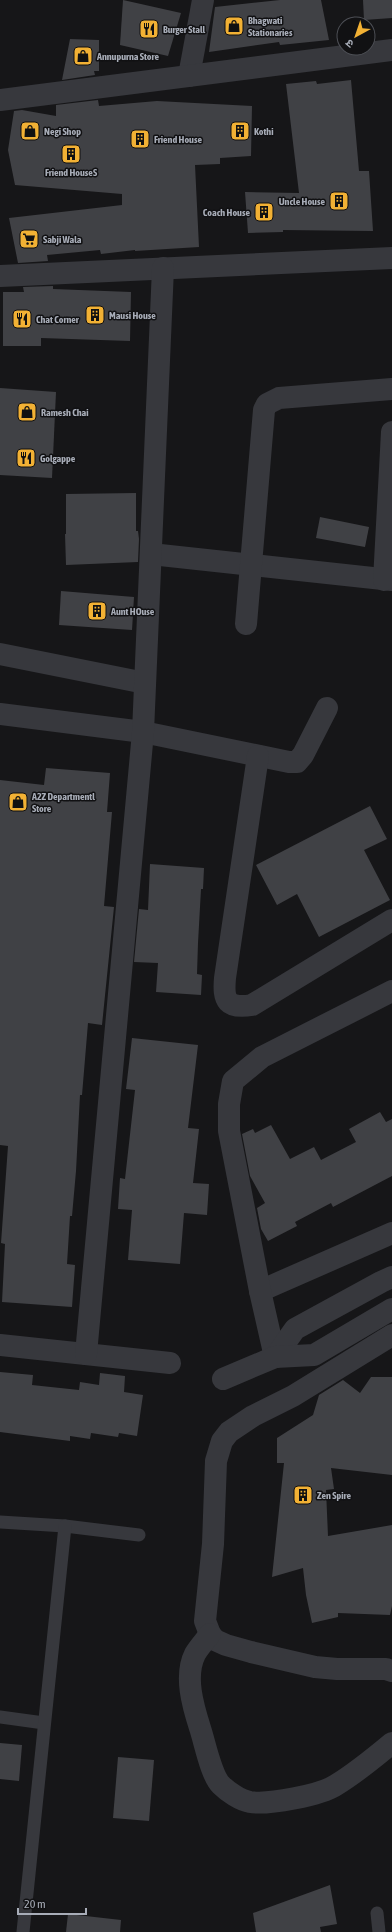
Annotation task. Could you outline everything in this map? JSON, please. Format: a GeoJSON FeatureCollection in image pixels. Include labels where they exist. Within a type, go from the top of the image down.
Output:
{"type":"FeatureCollection","features":[{"type":"Feature","properties":{"kind":"street"},"geometry":{"type":"LineString","coordinates":[[189,76],[203,0]]}},
{"type":"Feature","properties":{"kind":"street"},"geometry":{"type":"LineString","coordinates":[[0,100],[392,50]]}},
{"type":"Feature","properties":{"kind":"street"},"geometry":{"type":"LineString","coordinates":[[0,276],[392,258]]}},
{"type":"Feature","properties":{"kind":"street"},"geometry":{"type":"LineString","coordinates":[[86,1354],[143,732],[163,268]]}},
{"type":"Feature","properties":{"kind":"street"},"geometry":{"type":"LineString","coordinates":[[246,624],[264,410],[267,404],[279,398],[392,389]]}},
{"type":"Feature","properties":{"kind":"street"},"geometry":{"type":"LineString","coordinates":[[150,554],[388,580],[392,432]]}},
{"type":"Feature","properties":{"kind":"street"},"geometry":{"type":"LineString","coordinates":[[0,654],[145,683]]}},
{"type":"Feature","properties":{"kind":"street"},"geometry":{"type":"LineString","coordinates":[[0,714],[143,732],[258,756],[289,762],[297,762],[303,755],[327,708]]}},
{"type":"Feature","properties":{"kind":"street"},"geometry":{"type":"LineString","coordinates":[[258,756],[225,978],[224,992],[227,1001],[233,1005],[252,1005],[392,920]]}},
{"type":"Feature","properties":{"kind":"street"},"geometry":{"type":"LineString","coordinates":[[275,1357],[260,1292],[229,1131],[229,1104],[233,1081],[262,1057],[392,991]]}},
{"type":"Feature","properties":{"kind":"street"},"geometry":{"type":"LineString","coordinates":[[260,1292],[392,1233]]}},
{"type":"Feature","properties":{"kind":"street"},"geometry":{"type":"LineString","coordinates":[[275,1357],[295,1328],[392,1277]]}},
{"type":"Feature","properties":{"kind":"street"},"geometry":{"type":"LineString","coordinates":[[222,1379],[275,1357],[314,1355],[392,1309]]}},
{"type":"Feature","properties":{"kind":"street"},"geometry":{"type":"LineString","coordinates":[[392,1335],[292,1396],[253,1416],[229,1432],[222,1441],[216,1461],[213,1544],[205,1621],[210,1634],[215,1640],[226,1645],[315,1667],[337,1669],[386,1669],[392,1672]]}},
{"type":"Feature","properties":{"kind":"street"},"geometry":{"type":"LineString","coordinates":[[0,1345],[170,1363]]}},
{"type":"Feature","properties":{"kind":"street"},"geometry":{"type":"LineString","coordinates":[[210,1634],[195,1654],[191,1666],[190,1683],[193,1704],[214,1771],[220,1784],[238,1797],[250,1802],[271,1802],[320,1792],[335,1786],[392,1743]]}},
{"type":"Feature","properties":{"kind":"lane"},"geometry":{"type":"LineString","coordinates":[[0,1522],[65,1526],[139,1535]]}},
{"type":"Feature","properties":{"kind":"lane"},"geometry":{"type":"LineString","coordinates":[[23,1932],[65,1526]]}},
{"type":"Feature","properties":{"kind":"lane"},"geometry":{"type":"LineString","coordinates":[[0,1716],[44,1723]]}},
{"type":"Feature","properties":{"kind":"lane"},"geometry":{"type":"LineString","coordinates":[[377,1913],[379,1932]]}},
{"type":"Feature","properties":{"kind":"building","name":"Burger Stall"},"geometry":{"type":"Polygon","coordinates":[[[123,0],[181,13],[168,56],[120,45],[123,0]]]}},
{"type":"Feature","properties":{"kind":"building"},"geometry":{"type":"Polygon","coordinates":[[[280,0],[321,0],[329,40],[280,45],[279,42],[209,52],[215,7],[280,0]]]}},
{"type":"Feature","properties":{"kind":"building"},"geometry":{"type":"Polygon","coordinates":[[[363,0],[392,0],[392,18],[376,19],[376,16],[364,16],[363,0]]]}},
{"type":"Feature","properties":{"kind":"building","name":"Annupurna Store"},"geometry":{"type":"Polygon","coordinates":[[[70,39],[99,40],[99,71],[94,71],[95,75],[62,80],[70,39]]]}},
{"type":"Feature","properties":{"kind":"building"},"geometry":{"type":"Polygon","coordinates":[[[351,80],[359,171],[369,171],[373,231],[283,230],[283,232],[248,233],[245,192],[299,193],[286,84],[316,81],[317,84],[351,80]]]}},
{"type":"Feature","properties":{"kind":"building"},"geometry":{"type":"Polygon","coordinates":[[[98,100],[99,106],[157,101],[252,106],[251,156],[220,158],[220,164],[195,165],[199,247],[135,250],[101,254],[100,250],[47,255],[48,261],[18,263],[9,218],[122,205],[122,194],[15,185],[8,150],[14,111],[22,110],[56,116],[56,105],[98,100]]]}},
{"type":"Feature","properties":{"kind":"building"},"geometry":{"type":"Polygon","coordinates":[[[53,286],[53,289],[131,292],[130,341],[41,338],[41,346],[3,346],[3,292],[24,292],[23,287],[53,286]]]}},
{"type":"Feature","properties":{"kind":"building"},"geometry":{"type":"Polygon","coordinates":[[[0,388],[56,392],[52,478],[0,475],[0,388]]]}},
{"type":"Feature","properties":{"kind":"building"},"geometry":{"type":"Polygon","coordinates":[[[136,493],[136,531],[138,531],[139,539],[138,562],[66,565],[66,494],[136,493]]]}},
{"type":"Feature","properties":{"kind":"building"},"geometry":{"type":"Polygon","coordinates":[[[320,517],[369,527],[365,547],[316,538],[320,517]]]}},
{"type":"Feature","properties":{"kind":"building","name":"Aunt HOuse"},"geometry":{"type":"Polygon","coordinates":[[[61,591],[134,597],[132,630],[59,625],[61,591]]]}},
{"type":"Feature","properties":{"kind":"building"},"geometry":{"type":"Polygon","coordinates":[[[46,768],[110,773],[107,812],[112,812],[104,906],[114,907],[102,1025],[88,1023],[82,1095],[80,1095],[76,1171],[72,1216],[70,1216],[67,1264],[75,1265],[72,1307],[2,1302],[5,1244],[1,1243],[8,1146],[0,1145],[0,780],[44,785],[46,768]]]}},
{"type":"Feature","properties":{"kind":"building"},"geometry":{"type":"Polygon","coordinates":[[[370,806],[387,839],[364,850],[390,900],[319,937],[297,894],[277,905],[256,865],[370,806]]]}},
{"type":"Feature","properties":{"kind":"building"},"geometry":{"type":"Polygon","coordinates":[[[150,864],[204,868],[203,889],[201,889],[197,974],[202,975],[201,995],[156,992],[158,963],[134,962],[139,909],[148,910],[150,864]]]}},
{"type":"Feature","properties":{"kind":"building"},"geometry":{"type":"Polygon","coordinates":[[[132,1038],[198,1045],[188,1128],[199,1129],[193,1183],[209,1184],[207,1215],[184,1213],[180,1264],[128,1260],[132,1210],[118,1209],[120,1178],[125,1179],[135,1090],[126,1089],[132,1038]]]}},
{"type":"Feature","properties":{"kind":"building"},"geometry":{"type":"Polygon","coordinates":[[[380,1112],[386,1122],[392,1119],[392,1176],[333,1207],[331,1203],[295,1222],[297,1226],[268,1241],[261,1229],[257,1208],[265,1203],[250,1176],[242,1134],[253,1129],[255,1133],[271,1125],[290,1159],[314,1147],[321,1160],[356,1142],[349,1129],[380,1112]]]}},
{"type":"Feature","properties":{"kind":"building"},"geometry":{"type":"Polygon","coordinates":[[[0,1372],[33,1375],[32,1385],[79,1390],[80,1382],[99,1385],[100,1373],[125,1376],[124,1392],[143,1395],[137,1436],[119,1433],[118,1437],[91,1433],[90,1439],[70,1436],[70,1441],[0,1432],[0,1372]]]}},
{"type":"Feature","properties":{"kind":"building","name":"Zen Spire"},"geometry":{"type":"Polygon","coordinates":[[[371,1377],[392,1377],[392,1475],[331,1468],[334,1489],[326,1490],[328,1536],[392,1525],[392,1606],[390,1615],[338,1613],[338,1617],[312,1623],[306,1595],[303,1568],[272,1577],[284,1463],[277,1463],[277,1438],[313,1415],[319,1395],[343,1380],[360,1393],[371,1377]]]}},
{"type":"Feature","properties":{"kind":"building"},"geometry":{"type":"Polygon","coordinates":[[[0,1743],[22,1745],[19,1781],[0,1779],[0,1743]]]}},
{"type":"Feature","properties":{"kind":"building"},"geometry":{"type":"Polygon","coordinates":[[[118,1757],[154,1760],[149,1821],[113,1818],[118,1757]]]}},
{"type":"Feature","properties":{"kind":"building"},"geometry":{"type":"Polygon","coordinates":[[[330,1885],[337,1924],[320,1927],[321,1932],[256,1932],[253,1913],[330,1885]]]}},
{"type":"Feature","properties":{"kind":"building"},"geometry":{"type":"Polygon","coordinates":[[[68,1914],[121,1920],[120,1932],[66,1932],[68,1914]]]}},
{"type":"Feature","properties":{"kind":"place","name":"Bhagwati Stationaries"},"geometry":{"type":"Point","coordinates":[234,26]}},
{"type":"Feature","properties":{"kind":"place","name":"Burger Stall"},"geometry":{"type":"Point","coordinates":[149,29]}},
{"type":"Feature","properties":{"kind":"place","name":"Annupurna Store"},"geometry":{"type":"Point","coordinates":[83,56]}},
{"type":"Feature","properties":{"kind":"place","name":"Negi Shop"},"geometry":{"type":"Point","coordinates":[30,131]}},
{"type":"Feature","properties":{"kind":"place","name":"Kothi"},"geometry":{"type":"Point","coordinates":[240,131]}},
{"type":"Feature","properties":{"kind":"place","name":"Friend House"},"geometry":{"type":"Point","coordinates":[140,139]}},
{"type":"Feature","properties":{"kind":"place","name":"Friend HouseS"},"geometry":{"type":"Point","coordinates":[71,154]}},
{"type":"Feature","properties":{"kind":"place","name":"Uncle House"},"geometry":{"type":"Point","coordinates":[339,201]}},
{"type":"Feature","properties":{"kind":"place","name":"Coach House"},"geometry":{"type":"Point","coordinates":[264,212]}},
{"type":"Feature","properties":{"kind":"place","name":"Sabji Wala"},"geometry":{"type":"Point","coordinates":[29,239]}},
{"type":"Feature","properties":{"kind":"place","name":"Mausi House"},"geometry":{"type":"Point","coordinates":[95,315]}},
{"type":"Feature","properties":{"kind":"place","name":"Chat Corner"},"geometry":{"type":"Point","coordinates":[22,319]}},
{"type":"Feature","properties":{"kind":"place","name":"Ramesh Chai"},"geometry":{"type":"Point","coordinates":[27,412]}},
{"type":"Feature","properties":{"kind":"place","name":"Golgappe"},"geometry":{"type":"Point","coordinates":[26,458]}},
{"type":"Feature","properties":{"kind":"place","name":"Aunt HOuse"},"geometry":{"type":"Point","coordinates":[97,611]}},
{"type":"Feature","properties":{"kind":"place","name":"A2Z Departmentl Store"},"geometry":{"type":"Point","coordinates":[18,802]}},
{"type":"Feature","properties":{"kind":"place","name":"Zen Spire"},"geometry":{"type":"Point","coordinates":[303,1495]}}]}
